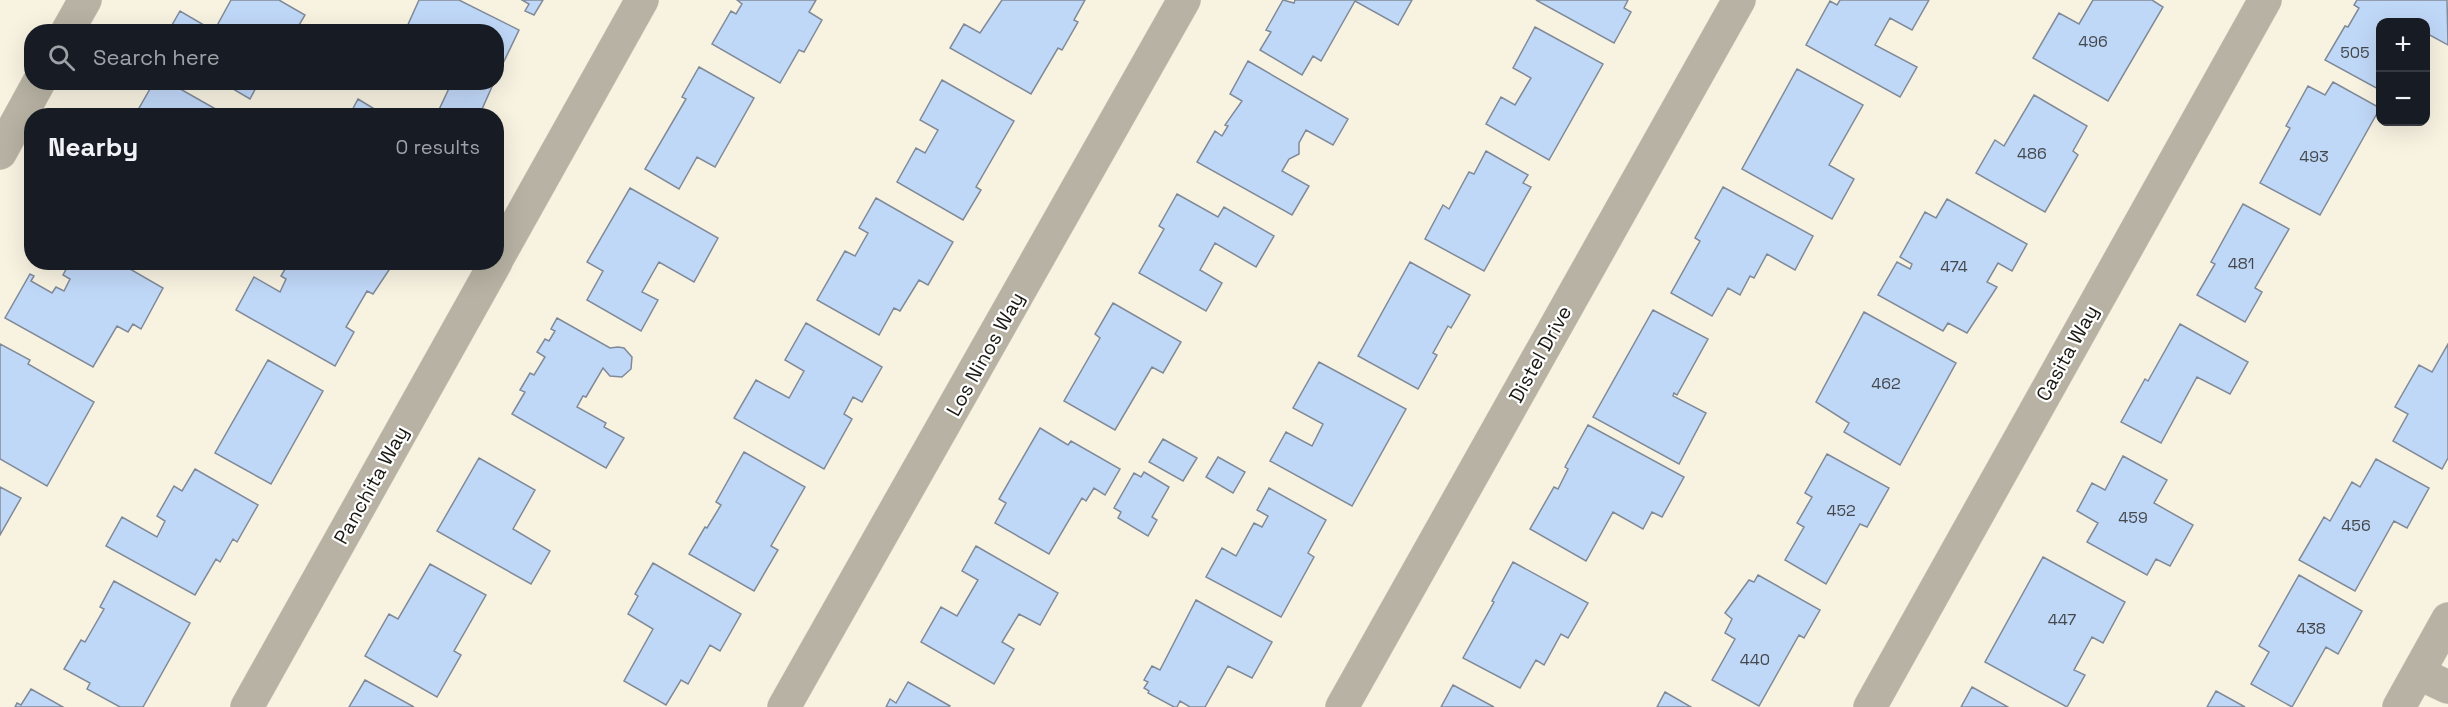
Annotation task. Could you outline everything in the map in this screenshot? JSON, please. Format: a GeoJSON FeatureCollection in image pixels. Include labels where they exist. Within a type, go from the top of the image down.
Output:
{"type":"FeatureCollection","features":[{"type":"Feature","properties":{"kind":"street"},"geometry":{"type":"LineString","coordinates":[[72,24],[85,0]]}},
{"type":"Feature","properties":{"kind":"street","name":"Panchita Way"},"geometry":{"type":"LineString","coordinates":[[504,248],[642,0]]}},
{"type":"Feature","properties":{"kind":"street","name":"Los Ninos Way"},"geometry":{"type":"LineString","coordinates":[[784,707],[1184,0]]}},
{"type":"Feature","properties":{"kind":"street","name":"Distel Drive"},"geometry":{"type":"LineString","coordinates":[[1342,707],[1739,0]]}},
{"type":"Feature","properties":{"kind":"street","name":"Casita Way"},"geometry":{"type":"LineString","coordinates":[[1870,707],[2265,0]]}},
{"type":"Feature","properties":{"kind":"street"},"geometry":{"type":"LineString","coordinates":[[25,108],[35,90]]}},
{"type":"Feature","properties":{"kind":"street"},"geometry":{"type":"LineString","coordinates":[[0,153],[24,109]]}},
{"type":"Feature","properties":{"kind":"street","name":"Panchita Way"},"geometry":{"type":"LineString","coordinates":[[247,707],[492,270]]}},
{"type":"Feature","properties":{"kind":"street"},"geometry":{"type":"LineString","coordinates":[[2399,707],[2448,619]]}},
{"type":"Feature","properties":{"kind":"street"},"geometry":{"type":"LineString","coordinates":[[2418,673],[2448,687]]}},
{"type":"Feature","properties":{"kind":"building"},"geometry":{"type":"Polygon","coordinates":[[[231,0],[279,0],[305,15],[300,24],[218,24],[231,0]]]}},
{"type":"Feature","properties":{"kind":"building"},"geometry":{"type":"Polygon","coordinates":[[[419,0],[459,0],[519,30],[504,61],[504,24],[408,24],[419,0]]]}},
{"type":"Feature","properties":{"kind":"building"},"geometry":{"type":"Polygon","coordinates":[[[522,0],[543,0],[534,15],[525,11],[529,4],[522,0]]]}},
{"type":"Feature","properties":{"kind":"building"},"geometry":{"type":"Polygon","coordinates":[[[737,0],[816,0],[809,12],[822,20],[804,52],[799,50],[780,83],[712,44],[731,11],[736,14],[742,4],[737,0]]]}},
{"type":"Feature","properties":{"kind":"building"},"geometry":{"type":"Polygon","coordinates":[[[1002,0],[1085,0],[1074,20],[1078,22],[1062,50],[1058,48],[1031,94],[950,48],[964,24],[980,33],[1002,0]]]}},
{"type":"Feature","properties":{"kind":"building"},"geometry":{"type":"Polygon","coordinates":[[[1283,0],[1294,3],[1295,0],[1412,0],[1398,25],[1355,1],[1321,61],[1313,56],[1302,75],[1260,50],[1271,32],[1266,30],[1283,0]]]}},
{"type":"Feature","properties":{"kind":"building"},"geometry":{"type":"Polygon","coordinates":[[[1536,0],[1628,0],[1624,8],[1631,12],[1614,43],[1536,0]]]}},
{"type":"Feature","properties":{"kind":"building"},"geometry":{"type":"Polygon","coordinates":[[[1840,0],[1929,0],[1912,30],[1890,18],[1875,45],[1917,67],[1900,97],[1806,45],[1830,1],[1837,5],[1840,0]]]}},
{"type":"Feature","properties":{"kind":"building"},"geometry":{"type":"Polygon","coordinates":[[[2093,0],[2152,0],[2163,7],[2108,101],[2033,58],[2059,13],[2079,24],[2093,0]]]}},
{"type":"Feature","properties":{"kind":"building"},"geometry":{"type":"Polygon","coordinates":[[[2357,0],[2447,0],[2448,45],[2430,35],[2430,18],[2376,18],[2376,88],[2325,60],[2345,26],[2348,27],[2359,8],[2354,5],[2357,0]]]}},
{"type":"Feature","properties":{"kind":"building"},"geometry":{"type":"Polygon","coordinates":[[[180,11],[202,24],[173,24],[180,11]]]}},
{"type":"Feature","properties":{"kind":"building"},"geometry":{"type":"Polygon","coordinates":[[[1535,27],[1603,64],[1549,160],[1486,124],[1501,97],[1515,105],[1531,78],[1513,68],[1535,27]]]}},
{"type":"Feature","properties":{"kind":"building"},"geometry":{"type":"Polygon","coordinates":[[[1248,61],[1348,119],[1333,145],[1306,130],[1299,143],[1299,154],[1289,159],[1282,171],[1309,186],[1292,215],[1197,162],[1215,131],[1222,136],[1228,126],[1225,125],[1242,101],[1230,94],[1248,61]]]}},
{"type":"Feature","properties":{"kind":"building"},"geometry":{"type":"Polygon","coordinates":[[[699,67],[754,98],[715,167],[697,157],[679,189],[645,169],[686,99],[682,97],[699,67]]]}},
{"type":"Feature","properties":{"kind":"building"},"geometry":{"type":"Polygon","coordinates":[[[1797,69],[1863,105],[1829,165],[1854,179],[1832,219],[1742,169],[1797,69]]]}},
{"type":"Feature","properties":{"kind":"building"},"geometry":{"type":"Polygon","coordinates":[[[942,80],[1014,121],[976,187],[981,190],[963,220],[897,182],[916,148],[925,153],[938,130],[920,120],[942,80]]]}},
{"type":"Feature","properties":{"kind":"building"},"geometry":{"type":"Polygon","coordinates":[[[2333,82],[2376,106],[2376,115],[2320,215],[2260,183],[2290,128],[2286,126],[2308,86],[2325,95],[2333,82]]]}},
{"type":"Feature","properties":{"kind":"building"},"geometry":{"type":"Polygon","coordinates":[[[149,90],[182,90],[214,108],[139,108],[149,90]]]}},
{"type":"Feature","properties":{"kind":"building"},"geometry":{"type":"Polygon","coordinates":[[[235,90],[255,90],[250,99],[235,90]]]}},
{"type":"Feature","properties":{"kind":"building"},"geometry":{"type":"Polygon","coordinates":[[[448,90],[490,90],[483,108],[440,108],[448,90]]]}},
{"type":"Feature","properties":{"kind":"building"},"geometry":{"type":"Polygon","coordinates":[[[2034,95],[2087,126],[2073,151],[2078,155],[2045,212],[1976,173],[1995,140],[2004,146],[2034,95]]]}},
{"type":"Feature","properties":{"kind":"building"},"geometry":{"type":"Polygon","coordinates":[[[358,99],[373,108],[353,108],[358,99]]]}},
{"type":"Feature","properties":{"kind":"building"},"geometry":{"type":"Polygon","coordinates":[[[1486,151],[1528,175],[1523,183],[1531,187],[1484,271],[1425,239],[1443,205],[1449,209],[1469,172],[1474,174],[1486,151]]]}},
{"type":"Feature","properties":{"kind":"building"},"geometry":{"type":"Polygon","coordinates":[[[1723,187],[1813,236],[1795,270],[1767,254],[1754,278],[1750,276],[1740,295],[1728,288],[1712,316],[1671,293],[1700,241],[1695,238],[1723,187]]]}},
{"type":"Feature","properties":{"kind":"building"},"geometry":{"type":"Polygon","coordinates":[[[630,188],[718,238],[694,282],[659,262],[642,292],[658,300],[641,331],[587,300],[603,271],[587,262],[630,188]]]}},
{"type":"Feature","properties":{"kind":"building"},"geometry":{"type":"Polygon","coordinates":[[[1177,194],[1218,217],[1224,207],[1274,236],[1256,267],[1215,243],[1200,270],[1222,283],[1206,311],[1139,273],[1164,229],[1159,226],[1177,194]]]}},
{"type":"Feature","properties":{"kind":"building"},"geometry":{"type":"Polygon","coordinates":[[[876,198],[953,242],[928,285],[919,280],[900,311],[894,308],[879,335],[817,300],[845,251],[855,256],[868,233],[859,228],[876,198]]]}},
{"type":"Feature","properties":{"kind":"building"},"geometry":{"type":"Polygon","coordinates":[[[1947,199],[2027,244],[2012,271],[1998,263],[1987,282],[1997,287],[1967,333],[1948,323],[1943,331],[1878,295],[1897,262],[1910,269],[1912,264],[1900,257],[1925,212],[1936,218],[1947,199]]]}},
{"type":"Feature","properties":{"kind":"building"},"geometry":{"type":"Polygon","coordinates":[[[2243,204],[2289,229],[2255,288],[2262,292],[2245,322],[2197,295],[2215,264],[2211,262],[2243,204]]]}},
{"type":"Feature","properties":{"kind":"building"},"geometry":{"type":"Polygon","coordinates":[[[1410,262],[1470,295],[1451,328],[1448,326],[1433,353],[1437,355],[1418,389],[1358,356],[1410,262]]]}},
{"type":"Feature","properties":{"kind":"building"},"geometry":{"type":"Polygon","coordinates":[[[66,270],[132,270],[163,288],[141,329],[133,324],[128,332],[117,326],[93,367],[5,318],[30,274],[34,276],[31,281],[52,293],[56,287],[64,291],[70,279],[63,275],[66,270]]]}},
{"type":"Feature","properties":{"kind":"building"},"geometry":{"type":"Polygon","coordinates":[[[284,270],[389,270],[373,294],[367,291],[346,327],[354,332],[335,366],[236,310],[254,277],[280,292],[286,279],[281,276],[284,270]]]}},
{"type":"Feature","properties":{"kind":"building"},"geometry":{"type":"Polygon","coordinates":[[[1113,303],[1181,342],[1163,373],[1152,367],[1115,430],[1064,401],[1100,338],[1095,334],[1113,303]]]}},
{"type":"Feature","properties":{"kind":"building"},"geometry":{"type":"Polygon","coordinates":[[[1653,310],[1708,339],[1677,395],[1674,393],[1673,396],[1706,413],[1679,464],[1593,417],[1653,310]]]}},
{"type":"Feature","properties":{"kind":"building"},"geometry":{"type":"Polygon","coordinates":[[[1864,312],[1956,363],[1900,465],[1844,432],[1849,423],[1816,402],[1864,312]]]}},
{"type":"Feature","properties":{"kind":"building"},"geometry":{"type":"Polygon","coordinates":[[[557,318],[610,348],[624,348],[632,357],[631,369],[622,377],[610,376],[603,368],[586,397],[583,396],[577,407],[606,423],[604,427],[624,438],[606,468],[512,414],[525,392],[520,390],[530,373],[534,375],[545,357],[537,352],[545,339],[549,341],[555,331],[551,329],[557,318]]]}},
{"type":"Feature","properties":{"kind":"building"},"geometry":{"type":"Polygon","coordinates":[[[806,323],[882,367],[862,402],[853,397],[844,414],[852,419],[824,469],[734,418],[756,380],[789,398],[804,371],[785,360],[806,323]]]}},
{"type":"Feature","properties":{"kind":"building"},"geometry":{"type":"Polygon","coordinates":[[[2180,324],[2248,362],[2230,394],[2197,377],[2161,443],[2121,422],[2145,379],[2148,381],[2180,324]]]}},
{"type":"Feature","properties":{"kind":"building"},"geometry":{"type":"Polygon","coordinates":[[[0,344],[30,360],[28,364],[94,402],[47,486],[0,459],[0,344]]]}},
{"type":"Feature","properties":{"kind":"building"},"geometry":{"type":"Polygon","coordinates":[[[2448,344],[2448,458],[2442,469],[2393,441],[2408,414],[2395,407],[2419,365],[2432,372],[2448,344]]]}},
{"type":"Feature","properties":{"kind":"building"},"geometry":{"type":"Polygon","coordinates":[[[268,360],[323,391],[271,484],[215,453],[268,360]]]}},
{"type":"Feature","properties":{"kind":"building"},"geometry":{"type":"Polygon","coordinates":[[[1319,362],[1406,409],[1352,506],[1270,461],[1286,432],[1312,446],[1323,424],[1293,408],[1319,362]]]}},
{"type":"Feature","properties":{"kind":"building"},"geometry":{"type":"Polygon","coordinates":[[[1588,425],[1684,477],[1662,517],[1652,512],[1643,529],[1613,512],[1586,561],[1530,529],[1554,487],[1558,489],[1568,469],[1565,467],[1588,425]]]}},
{"type":"Feature","properties":{"kind":"building"},"geometry":{"type":"Polygon","coordinates":[[[1040,428],[1068,445],[1071,441],[1120,469],[1105,495],[1094,488],[1086,501],[1082,498],[1049,554],[995,523],[1006,503],[999,499],[1040,428]]]}},
{"type":"Feature","properties":{"kind":"building"},"geometry":{"type":"Polygon","coordinates":[[[1163,439],[1197,458],[1183,481],[1149,462],[1163,439]]]}},
{"type":"Feature","properties":{"kind":"building"},"geometry":{"type":"Polygon","coordinates":[[[744,452],[805,487],[771,546],[778,550],[754,591],[689,554],[721,505],[716,502],[744,452]]]}},
{"type":"Feature","properties":{"kind":"building"},"geometry":{"type":"Polygon","coordinates":[[[1827,454],[1889,488],[1867,527],[1860,524],[1826,584],[1785,560],[1804,527],[1797,523],[1812,497],[1805,493],[1827,454]]]}},
{"type":"Feature","properties":{"kind":"building"},"geometry":{"type":"Polygon","coordinates":[[[2123,456],[2167,480],[2154,503],[2193,525],[2170,566],[2156,559],[2147,575],[2087,542],[2098,523],[2077,511],[2092,483],[2105,490],[2123,456]]]}},
{"type":"Feature","properties":{"kind":"building"},"geometry":{"type":"Polygon","coordinates":[[[1218,457],[1245,472],[1233,493],[1206,477],[1218,457]]]}},
{"type":"Feature","properties":{"kind":"building"},"geometry":{"type":"Polygon","coordinates":[[[479,458],[535,490],[513,529],[550,551],[531,584],[437,531],[479,458]]]}},
{"type":"Feature","properties":{"kind":"building"},"geometry":{"type":"Polygon","coordinates":[[[2376,459],[2429,488],[2407,528],[2394,521],[2355,591],[2299,560],[2324,517],[2330,521],[2352,482],[2360,487],[2376,459]]]}},
{"type":"Feature","properties":{"kind":"building"},"geometry":{"type":"Polygon","coordinates":[[[195,469],[258,505],[237,542],[233,539],[220,562],[216,559],[195,595],[106,546],[122,517],[157,537],[165,521],[157,516],[174,486],[182,491],[195,469]]]}},
{"type":"Feature","properties":{"kind":"building"},"geometry":{"type":"Polygon","coordinates":[[[1144,472],[1169,487],[1152,517],[1157,520],[1148,536],[1118,518],[1121,512],[1114,508],[1134,473],[1141,477],[1144,472]]]}},
{"type":"Feature","properties":{"kind":"building"},"geometry":{"type":"Polygon","coordinates":[[[0,487],[21,498],[0,535],[0,487]]]}},
{"type":"Feature","properties":{"kind":"building"},"geometry":{"type":"Polygon","coordinates":[[[1269,488],[1326,520],[1308,553],[1314,557],[1281,617],[1206,577],[1222,548],[1236,556],[1254,523],[1262,527],[1268,516],[1257,510],[1269,488]]]}},
{"type":"Feature","properties":{"kind":"building"},"geometry":{"type":"Polygon","coordinates":[[[976,546],[1058,593],[1040,625],[1019,614],[1002,642],[1014,649],[994,684],[921,642],[941,607],[957,616],[978,580],[962,571],[976,546]]]}},
{"type":"Feature","properties":{"kind":"building"},"geometry":{"type":"Polygon","coordinates":[[[2043,557],[2125,602],[2103,643],[2092,637],[2074,670],[2085,675],[2067,707],[1985,662],[2043,557]]]}},
{"type":"Feature","properties":{"kind":"building"},"geometry":{"type":"Polygon","coordinates":[[[1513,562],[1588,603],[1568,638],[1561,634],[1544,665],[1536,660],[1520,688],[1463,658],[1513,562]]]}},
{"type":"Feature","properties":{"kind":"building"},"geometry":{"type":"Polygon","coordinates":[[[653,563],[741,614],[720,651],[710,645],[688,684],[681,680],[666,705],[624,681],[653,629],[628,614],[638,596],[635,594],[653,563]]]}},
{"type":"Feature","properties":{"kind":"building"},"geometry":{"type":"Polygon","coordinates":[[[430,564],[486,595],[454,651],[461,655],[437,697],[365,656],[389,614],[398,619],[430,564]]]}},
{"type":"Feature","properties":{"kind":"building"},"geometry":{"type":"Polygon","coordinates":[[[1758,575],[1820,610],[1804,638],[1799,635],[1759,706],[1712,680],[1735,639],[1725,633],[1732,619],[1725,613],[1749,580],[1754,582],[1758,575]]]}},
{"type":"Feature","properties":{"kind":"building"},"geometry":{"type":"Polygon","coordinates":[[[2299,575],[2362,611],[2338,654],[2326,647],[2292,707],[2251,684],[2269,652],[2259,646],[2299,575]]]}},
{"type":"Feature","properties":{"kind":"building"},"geometry":{"type":"Polygon","coordinates":[[[114,581],[190,623],[143,707],[120,707],[87,689],[90,683],[64,669],[81,640],[85,642],[104,609],[100,607],[114,581]]]}},
{"type":"Feature","properties":{"kind":"building"},"geometry":{"type":"Polygon","coordinates":[[[1196,600],[1272,642],[1252,678],[1228,666],[1205,707],[1190,707],[1180,701],[1177,707],[1174,707],[1148,693],[1149,691],[1144,688],[1148,682],[1144,680],[1152,666],[1160,670],[1196,600]]]}},
{"type":"Feature","properties":{"kind":"building"},"geometry":{"type":"Polygon","coordinates":[[[365,680],[414,707],[349,707],[365,680]]]}},
{"type":"Feature","properties":{"kind":"building"},"geometry":{"type":"Polygon","coordinates":[[[908,682],[950,706],[886,707],[890,699],[896,703],[908,682]]]}},
{"type":"Feature","properties":{"kind":"building"},"geometry":{"type":"Polygon","coordinates":[[[1453,685],[1494,707],[1441,707],[1453,685]]]}},
{"type":"Feature","properties":{"kind":"building"},"geometry":{"type":"Polygon","coordinates":[[[1972,687],[2008,707],[1961,707],[1972,687]]]}},
{"type":"Feature","properties":{"kind":"building"},"geometry":{"type":"Polygon","coordinates":[[[31,689],[63,707],[15,707],[17,703],[21,705],[31,689]]]}},
{"type":"Feature","properties":{"kind":"building"},"geometry":{"type":"Polygon","coordinates":[[[2216,691],[2245,707],[2207,707],[2216,691]]]}},
{"type":"Feature","properties":{"kind":"building"},"geometry":{"type":"Polygon","coordinates":[[[1665,692],[1691,707],[1657,707],[1665,692]]]}}]}
